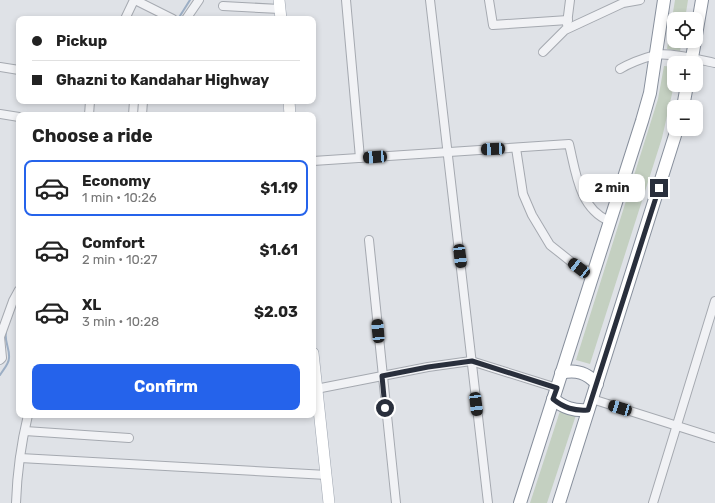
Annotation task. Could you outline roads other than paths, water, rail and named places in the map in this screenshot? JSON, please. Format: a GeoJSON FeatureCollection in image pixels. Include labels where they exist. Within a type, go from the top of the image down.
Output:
{"type":"FeatureCollection","features":[{"type":"Feature","properties":{"kind":"highway"},"geometry":{"type":"LineString","coordinates":[[520,503],[642,121],[650,93],[664,0]]}},
{"type":"Feature","properties":{"kind":"highway"},"geometry":{"type":"LineString","coordinates":[[700,12],[702,0]]}},
{"type":"Feature","properties":{"kind":"highway"},"geometry":{"type":"LineString","coordinates":[[559,503],[675,136]]}},
{"type":"Feature","properties":{"kind":"highway"},"geometry":{"type":"LineString","coordinates":[[562,372],[577,371],[591,378],[597,384]]}},
{"type":"Feature","properties":{"kind":"highway"},"geometry":{"type":"LineString","coordinates":[[555,393],[561,405],[571,409],[590,405]]}},
{"type":"Feature","properties":{"kind":"main road"},"geometry":{"type":"LineString","coordinates":[[316,389],[329,503]]}},
{"type":"Feature","properties":{"kind":"street"},"geometry":{"type":"LineString","coordinates":[[127,16],[135,0],[167,16]]}},
{"type":"Feature","properties":{"kind":"street"},"geometry":{"type":"LineString","coordinates":[[188,16],[199,0]]}},
{"type":"Feature","properties":{"kind":"street"},"geometry":{"type":"LineString","coordinates":[[346,0],[360,158]]}},
{"type":"Feature","properties":{"kind":"street"},"geometry":{"type":"LineString","coordinates":[[430,0],[488,503]]}},
{"type":"Feature","properties":{"kind":"street"},"geometry":{"type":"LineString","coordinates":[[489,0],[492,25],[568,20]]}},
{"type":"Feature","properties":{"kind":"street"},"geometry":{"type":"LineString","coordinates":[[565,30],[568,20],[570,0]]}},
{"type":"Feature","properties":{"kind":"street"},"geometry":{"type":"LineString","coordinates":[[543,52],[565,30],[623,3],[640,0]]}},
{"type":"Feature","properties":{"kind":"street"},"geometry":{"type":"LineString","coordinates":[[223,6],[280,9]]}},
{"type":"Feature","properties":{"kind":"street"},"geometry":{"type":"LineString","coordinates":[[620,69],[626,65],[656,55],[667,57]]}},
{"type":"Feature","properties":{"kind":"street"},"geometry":{"type":"LineString","coordinates":[[703,62],[715,63]]}},
{"type":"Feature","properties":{"kind":"street"},"geometry":{"type":"LineString","coordinates":[[0,67],[16,70]]}},
{"type":"Feature","properties":{"kind":"street"},"geometry":{"type":"LineString","coordinates":[[0,114],[16,117]]}},
{"type":"Feature","properties":{"kind":"street"},"geometry":{"type":"LineString","coordinates":[[316,161],[569,144],[578,183],[588,204],[594,212],[609,221]]}},
{"type":"Feature","properties":{"kind":"street"},"geometry":{"type":"LineString","coordinates":[[516,148],[523,194],[532,215],[550,245],[579,268],[593,272]]}},
{"type":"Feature","properties":{"kind":"street"},"geometry":{"type":"LineString","coordinates":[[369,240],[396,503]]}},
{"type":"Feature","properties":{"kind":"street"},"geometry":{"type":"LineString","coordinates":[[0,360],[2,358],[0,337],[16,296]]}},
{"type":"Feature","properties":{"kind":"street"},"geometry":{"type":"LineString","coordinates":[[653,503],[715,301]]}},
{"type":"Feature","properties":{"kind":"street"},"geometry":{"type":"LineString","coordinates":[[316,389],[428,367],[472,361],[555,393]]}},
{"type":"Feature","properties":{"kind":"street"},"geometry":{"type":"LineString","coordinates":[[590,405],[677,426],[715,438]]}},
{"type":"Feature","properties":{"kind":"street"},"geometry":{"type":"LineString","coordinates":[[16,503],[17,480],[27,418]]}},
{"type":"Feature","properties":{"kind":"street"},"geometry":{"type":"LineString","coordinates":[[25,431],[130,438]]}},
{"type":"Feature","properties":{"kind":"street"},"geometry":{"type":"LineString","coordinates":[[20,458],[326,475]]}},
{"type":"Feature","properties":{"kind":"waterway"},"geometry":{"type":"LineString","coordinates":[[180,16],[190,0]]}},
{"type":"Feature","properties":{"kind":"waterway"},"geometry":{"type":"LineString","coordinates":[[0,375],[9,360],[6,332]]}}]}
